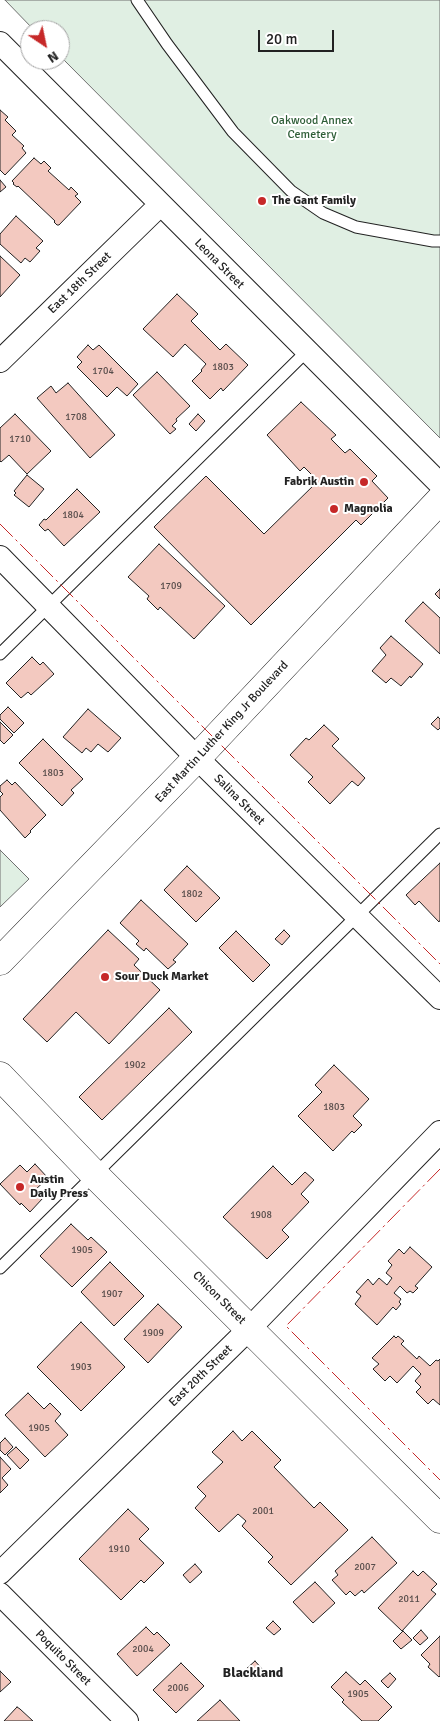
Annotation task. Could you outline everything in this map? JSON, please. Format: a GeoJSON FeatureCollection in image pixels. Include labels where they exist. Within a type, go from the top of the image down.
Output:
{"type":"FeatureCollection","features":[{"type":"Feature","properties":{"kind":"main road","name":"East Martin Luther King Jr Boulevard"},"geometry":{"type":"LineString","coordinates":[[0,961],[197,758],[440,500]]}},
{"type":"Feature","properties":{"kind":"main road","name":"Chicon Street"},"geometry":{"type":"LineString","coordinates":[[0,1076],[95,1175],[440,1520]]}},
{"type":"Feature","properties":{"kind":"street","name":"Leona Street"},"geometry":{"type":"LineString","coordinates":[[3,51],[440,484]]}},
{"type":"Feature","properties":{"kind":"street","name":"East 18th Street"},"geometry":{"type":"LineString","coordinates":[[0,361],[160,205]]}},
{"type":"Feature","properties":{"kind":"street","name":"Salina Street"},"geometry":{"type":"LineString","coordinates":[[0,557],[197,758],[440,998]]}},
{"type":"Feature","properties":{"kind":"street","name":"East 20th Street"},"geometry":{"type":"LineString","coordinates":[[0,1573],[250,1328],[440,1132]]}},
{"type":"Feature","properties":{"kind":"street","name":"Poquito Street"},"geometry":{"type":"LineString","coordinates":[[0,1594],[127,1721]]}},
{"type":"Feature","properties":{"kind":"lane"},"geometry":{"type":"LineString","coordinates":[[137,0],[167,44],[233,132],[291,191],[323,214],[356,227],[440,241]]}},
{"type":"Feature","properties":{"kind":"lane"},"geometry":{"type":"LineString","coordinates":[[0,654],[307,351]]}},
{"type":"Feature","properties":{"kind":"lane"},"geometry":{"type":"LineString","coordinates":[[0,1268],[440,834]]}},
{"type":"Feature","properties":{"kind":"green space","name":"Oakwood Annex Cemetery"},"geometry":{"type":"Polygon","coordinates":[[[5,0],[440,0],[440,438],[70,66],[70,20],[24,20],[5,0]]]}},
{"type":"Feature","properties":{"kind":"green space"},"geometry":{"type":"Polygon","coordinates":[[[0,850],[29,879],[0,907],[0,850]]]}},
{"type":"Feature","properties":{"kind":"building"},"geometry":{"type":"Polygon","coordinates":[[[0,110],[8,117],[5,120],[16,131],[12,135],[24,146],[22,148],[26,153],[5,175],[0,170],[0,110]]]}},
{"type":"Feature","properties":{"kind":"building"},"geometry":{"type":"Polygon","coordinates":[[[34,158],[41,164],[44,161],[51,168],[48,171],[69,190],[71,187],[78,194],[75,196],[81,202],[59,225],[18,186],[13,184],[12,181],[34,158]]]}},
{"type":"Feature","properties":{"kind":"building"},"geometry":{"type":"Polygon","coordinates":[[[0,180],[6,187],[0,192],[0,180]]]}},
{"type":"Feature","properties":{"kind":"building"},"geometry":{"type":"Polygon","coordinates":[[[16,216],[43,241],[36,248],[40,251],[30,262],[25,258],[21,263],[0,244],[0,234],[16,216]]]}},
{"type":"Feature","properties":{"kind":"building"},"geometry":{"type":"Polygon","coordinates":[[[0,256],[20,275],[0,297],[0,256]]]}},
{"type":"Feature","properties":{"kind":"building"},"geometry":{"type":"Polygon","coordinates":[[[177,294],[198,314],[191,321],[220,350],[226,344],[248,365],[223,391],[221,388],[210,399],[192,381],[206,364],[185,344],[173,357],[143,329],[177,294]]]}},
{"type":"Feature","properties":{"kind":"building"},"geometry":{"type":"Polygon","coordinates":[[[88,345],[93,350],[99,345],[138,384],[127,396],[117,387],[107,397],[77,367],[82,362],[77,357],[88,345]]]}},
{"type":"Feature","properties":{"kind":"building"},"geometry":{"type":"Polygon","coordinates":[[[157,372],[190,406],[176,419],[177,421],[172,426],[176,429],[170,434],[133,395],[157,372]]]}},
{"type":"Feature","properties":{"kind":"building"},"geometry":{"type":"Polygon","coordinates":[[[68,383],[115,435],[90,458],[37,398],[51,386],[56,393],[68,383]]]}},
{"type":"Feature","properties":{"kind":"building","name":"Magnolia"},"geometry":{"type":"Polygon","coordinates":[[[301,402],[336,435],[331,439],[345,453],[350,449],[377,476],[372,481],[388,498],[361,525],[356,520],[251,625],[154,527],[206,476],[264,534],[318,481],[304,467],[300,471],[267,435],[301,402]]]}},
{"type":"Feature","properties":{"kind":"building"},"geometry":{"type":"Polygon","coordinates":[[[15,414],[51,451],[27,474],[9,455],[0,461],[0,428],[15,414]]]}},
{"type":"Feature","properties":{"kind":"building"},"geometry":{"type":"Polygon","coordinates":[[[198,414],[205,421],[196,431],[189,424],[198,414]]]}},
{"type":"Feature","properties":{"kind":"building"},"geometry":{"type":"Polygon","coordinates":[[[27,475],[44,489],[29,507],[14,495],[16,493],[14,491],[27,475]]]}},
{"type":"Feature","properties":{"kind":"building"},"geometry":{"type":"Polygon","coordinates":[[[77,489],[100,512],[64,546],[48,529],[45,531],[39,525],[77,489]]]}},
{"type":"Feature","properties":{"kind":"building"},"geometry":{"type":"Polygon","coordinates":[[[159,544],[225,606],[194,639],[160,607],[158,610],[147,599],[149,596],[128,577],[159,544]]]}},
{"type":"Feature","properties":{"kind":"building"},"geometry":{"type":"Polygon","coordinates":[[[440,589],[440,599],[435,594],[440,589]]]}},
{"type":"Feature","properties":{"kind":"building"},"geometry":{"type":"Polygon","coordinates":[[[423,602],[440,618],[440,654],[405,621],[423,602]]]}},
{"type":"Feature","properties":{"kind":"building"},"geometry":{"type":"Polygon","coordinates":[[[391,636],[423,664],[401,686],[391,678],[386,683],[372,671],[386,655],[380,648],[391,636]]]}},
{"type":"Feature","properties":{"kind":"building"},"geometry":{"type":"Polygon","coordinates":[[[32,657],[40,665],[43,662],[54,674],[31,695],[28,692],[21,698],[6,683],[32,657]]]}},
{"type":"Feature","properties":{"kind":"building"},"geometry":{"type":"Polygon","coordinates":[[[8,707],[24,723],[14,733],[0,719],[0,715],[8,707]]]}},
{"type":"Feature","properties":{"kind":"building"},"geometry":{"type":"Polygon","coordinates":[[[88,709],[121,738],[108,752],[98,744],[91,752],[86,748],[82,753],[63,737],[88,709]]]}},
{"type":"Feature","properties":{"kind":"building"},"geometry":{"type":"Polygon","coordinates":[[[438,717],[440,719],[440,728],[438,730],[431,724],[438,717]]]}},
{"type":"Feature","properties":{"kind":"building"},"geometry":{"type":"Polygon","coordinates":[[[0,722],[13,735],[4,744],[0,740],[0,722]]]}},
{"type":"Feature","properties":{"kind":"building"},"geometry":{"type":"Polygon","coordinates":[[[324,725],[339,739],[332,746],[365,778],[358,786],[352,781],[330,804],[308,782],[313,777],[290,755],[306,738],[309,740],[324,725]]]}},
{"type":"Feature","properties":{"kind":"building"},"geometry":{"type":"Polygon","coordinates":[[[43,739],[83,779],[71,790],[74,793],[62,806],[19,763],[43,739]]]}},
{"type":"Feature","properties":{"kind":"building"},"geometry":{"type":"Polygon","coordinates":[[[7,780],[12,785],[15,782],[46,815],[25,838],[0,810],[0,797],[3,794],[0,791],[0,786],[7,780]]]}},
{"type":"Feature","properties":{"kind":"building"},"geometry":{"type":"Polygon","coordinates":[[[440,863],[439,922],[419,901],[415,905],[406,895],[440,863]]]}},
{"type":"Feature","properties":{"kind":"building"},"geometry":{"type":"Polygon","coordinates":[[[187,866],[220,898],[196,922],[164,890],[187,866]]]}},
{"type":"Feature","properties":{"kind":"building"},"geometry":{"type":"Polygon","coordinates":[[[141,900],[188,944],[173,960],[176,962],[168,969],[146,948],[144,951],[136,944],[139,941],[120,923],[141,900]]]}},
{"type":"Feature","properties":{"kind":"building","name":"Sour Duck Market"},"geometry":{"type":"Polygon","coordinates":[[[108,930],[139,959],[134,965],[160,990],[109,1044],[76,1012],[47,1042],[23,1019],[108,930]]]}},
{"type":"Feature","properties":{"kind":"building"},"geometry":{"type":"Polygon","coordinates":[[[284,930],[290,936],[282,945],[275,939],[284,930]]]}},
{"type":"Feature","properties":{"kind":"building"},"geometry":{"type":"Polygon","coordinates":[[[236,931],[270,965],[253,982],[219,948],[236,931]]]}},
{"type":"Feature","properties":{"kind":"building"},"geometry":{"type":"Polygon","coordinates":[[[169,1008],[192,1032],[102,1120],[79,1097],[169,1008]]]}},
{"type":"Feature","properties":{"kind":"building"},"geometry":{"type":"Polygon","coordinates":[[[334,1065],[369,1099],[353,1116],[362,1125],[354,1133],[352,1131],[333,1151],[298,1116],[322,1092],[315,1085],[334,1065]]]}},
{"type":"Feature","properties":{"kind":"building","name":"Austin Daily Press"},"geometry":{"type":"Polygon","coordinates":[[[35,1164],[48,1178],[35,1190],[43,1198],[30,1212],[21,1203],[20,1205],[0,1184],[20,1165],[27,1172],[35,1164]]]}},
{"type":"Feature","properties":{"kind":"building"},"geometry":{"type":"Polygon","coordinates":[[[273,1166],[292,1185],[305,1172],[314,1180],[301,1194],[309,1202],[282,1230],[289,1237],[267,1259],[223,1217],[273,1166]]]}},
{"type":"Feature","properties":{"kind":"building"},"geometry":{"type":"Polygon","coordinates":[[[71,1224],[88,1240],[91,1237],[107,1252],[72,1287],[40,1256],[71,1224]]]}},
{"type":"Feature","properties":{"kind":"building"},"geometry":{"type":"Polygon","coordinates":[[[410,1247],[432,1267],[415,1286],[418,1288],[413,1293],[410,1291],[407,1293],[400,1286],[394,1293],[401,1299],[399,1302],[401,1304],[396,1310],[393,1307],[377,1325],[355,1304],[361,1296],[356,1292],[368,1279],[373,1285],[379,1278],[387,1285],[392,1278],[386,1273],[392,1265],[388,1261],[399,1249],[404,1254],[410,1247]]]}},
{"type":"Feature","properties":{"kind":"building"},"geometry":{"type":"Polygon","coordinates":[[[110,1262],[144,1296],[114,1326],[81,1292],[110,1262]]]}},
{"type":"Feature","properties":{"kind":"building"},"geometry":{"type":"Polygon","coordinates":[[[158,1304],[182,1327],[148,1363],[124,1339],[158,1304]]]}},
{"type":"Feature","properties":{"kind":"building"},"geometry":{"type":"Polygon","coordinates":[[[81,1322],[125,1367],[81,1411],[37,1367],[81,1322]]]}},
{"type":"Feature","properties":{"kind":"building"},"geometry":{"type":"Polygon","coordinates":[[[394,1336],[396,1338],[398,1336],[404,1341],[401,1344],[417,1359],[419,1356],[430,1366],[440,1359],[440,1405],[433,1399],[428,1404],[416,1392],[421,1387],[415,1381],[421,1374],[413,1366],[397,1383],[390,1376],[385,1381],[373,1369],[379,1364],[372,1358],[394,1336]]]}},
{"type":"Feature","properties":{"kind":"building"},"geometry":{"type":"Polygon","coordinates":[[[28,1393],[44,1409],[50,1403],[61,1414],[55,1421],[68,1435],[45,1457],[5,1415],[28,1393]]]}},
{"type":"Feature","properties":{"kind":"building"},"geometry":{"type":"Polygon","coordinates":[[[233,1431],[242,1441],[252,1431],[281,1460],[274,1467],[314,1508],[320,1502],[348,1530],[291,1585],[268,1562],[273,1557],[242,1526],[246,1521],[238,1514],[219,1532],[195,1508],[206,1496],[197,1487],[223,1462],[212,1452],[233,1431]]]}},
{"type":"Feature","properties":{"kind":"building"},"geometry":{"type":"Polygon","coordinates":[[[5,1438],[13,1447],[5,1455],[0,1450],[0,1443],[5,1438]]]}},
{"type":"Feature","properties":{"kind":"building"},"geometry":{"type":"Polygon","coordinates":[[[16,1447],[29,1460],[20,1469],[7,1455],[16,1447]]]}},
{"type":"Feature","properties":{"kind":"building"},"geometry":{"type":"Polygon","coordinates":[[[0,1457],[11,1469],[2,1478],[8,1485],[0,1493],[0,1457]]]}},
{"type":"Feature","properties":{"kind":"building"},"geometry":{"type":"Polygon","coordinates":[[[128,1509],[149,1529],[139,1539],[164,1563],[144,1583],[141,1580],[121,1600],[79,1559],[128,1509]]]}},
{"type":"Feature","properties":{"kind":"building"},"geometry":{"type":"Polygon","coordinates":[[[372,1537],[397,1563],[364,1593],[362,1590],[355,1596],[350,1591],[346,1595],[332,1580],[338,1575],[335,1571],[372,1537]]]}},
{"type":"Feature","properties":{"kind":"building"},"geometry":{"type":"Polygon","coordinates":[[[195,1564],[202,1572],[190,1583],[183,1575],[195,1564]]]}},
{"type":"Feature","properties":{"kind":"building"},"geometry":{"type":"Polygon","coordinates":[[[413,1571],[418,1576],[423,1571],[437,1584],[431,1590],[436,1594],[402,1631],[378,1608],[413,1571]]]}},
{"type":"Feature","properties":{"kind":"building"},"geometry":{"type":"Polygon","coordinates":[[[315,1582],[335,1603],[313,1623],[293,1602],[315,1582]]]}},
{"type":"Feature","properties":{"kind":"building"},"geometry":{"type":"Polygon","coordinates":[[[273,1621],[281,1629],[274,1635],[266,1628],[273,1621]]]}},
{"type":"Feature","properties":{"kind":"building"},"geometry":{"type":"Polygon","coordinates":[[[146,1627],[154,1635],[157,1632],[170,1645],[137,1676],[117,1654],[146,1627]]]}},
{"type":"Feature","properties":{"kind":"building"},"geometry":{"type":"Polygon","coordinates":[[[421,1630],[428,1638],[420,1645],[413,1638],[421,1630]]]}},
{"type":"Feature","properties":{"kind":"building"},"geometry":{"type":"Polygon","coordinates":[[[403,1631],[412,1640],[401,1649],[393,1641],[403,1631]]]}},
{"type":"Feature","properties":{"kind":"building"},"geometry":{"type":"Polygon","coordinates":[[[440,1636],[439,1677],[428,1667],[430,1664],[421,1655],[440,1636]]]}},
{"type":"Feature","properties":{"kind":"building"},"geometry":{"type":"Polygon","coordinates":[[[255,1661],[263,1670],[252,1679],[245,1670],[255,1661]]]}},
{"type":"Feature","properties":{"kind":"building"},"geometry":{"type":"Polygon","coordinates":[[[181,1663],[204,1686],[176,1713],[153,1690],[181,1663]]]}},
{"type":"Feature","properties":{"kind":"building"},"geometry":{"type":"Polygon","coordinates":[[[0,1671],[11,1682],[0,1692],[0,1671]]]}},
{"type":"Feature","properties":{"kind":"building"},"geometry":{"type":"Polygon","coordinates":[[[346,1672],[360,1685],[365,1680],[392,1707],[378,1721],[362,1721],[342,1702],[344,1700],[331,1687],[346,1672]]]}},
{"type":"Feature","properties":{"kind":"building"},"geometry":{"type":"Polygon","coordinates":[[[390,1673],[396,1679],[388,1688],[381,1681],[390,1673]]]}},
{"type":"Feature","properties":{"kind":"building"},"geometry":{"type":"Polygon","coordinates":[[[220,1700],[240,1721],[197,1721],[220,1700]]]}},
{"type":"Feature","properties":{"kind":"building"},"geometry":{"type":"Polygon","coordinates":[[[17,1707],[20,1709],[33,1721],[4,1721],[17,1707]]]}},
{"type":"Feature","properties":{"kind":"power"},"geometry":{"type":"LineString","coordinates":[[0,524],[440,964]]}},
{"type":"Feature","properties":{"kind":"power"},"geometry":{"type":"LineString","coordinates":[[440,1169],[286,1326],[440,1480]]}},
{"type":"Feature","properties":{"kind":"place","name":"The Gant Family"},"geometry":{"type":"Point","coordinates":[262,201]}},
{"type":"Feature","properties":{"kind":"place","name":"Fabrik Austin"},"geometry":{"type":"Point","coordinates":[364,482]}},
{"type":"Feature","properties":{"kind":"place","name":"Magnolia"},"geometry":{"type":"Point","coordinates":[334,509]}},
{"type":"Feature","properties":{"kind":"place","name":"Sour Duck Market"},"geometry":{"type":"Point","coordinates":[105,977]}},
{"type":"Feature","properties":{"kind":"place","name":"Austin Daily Press"},"geometry":{"type":"Point","coordinates":[20,1187]}},
{"type":"Feature","properties":{"kind":"district","name":"Blackland"},"geometry":{"type":"Point","coordinates":[253,1673]}}]}
